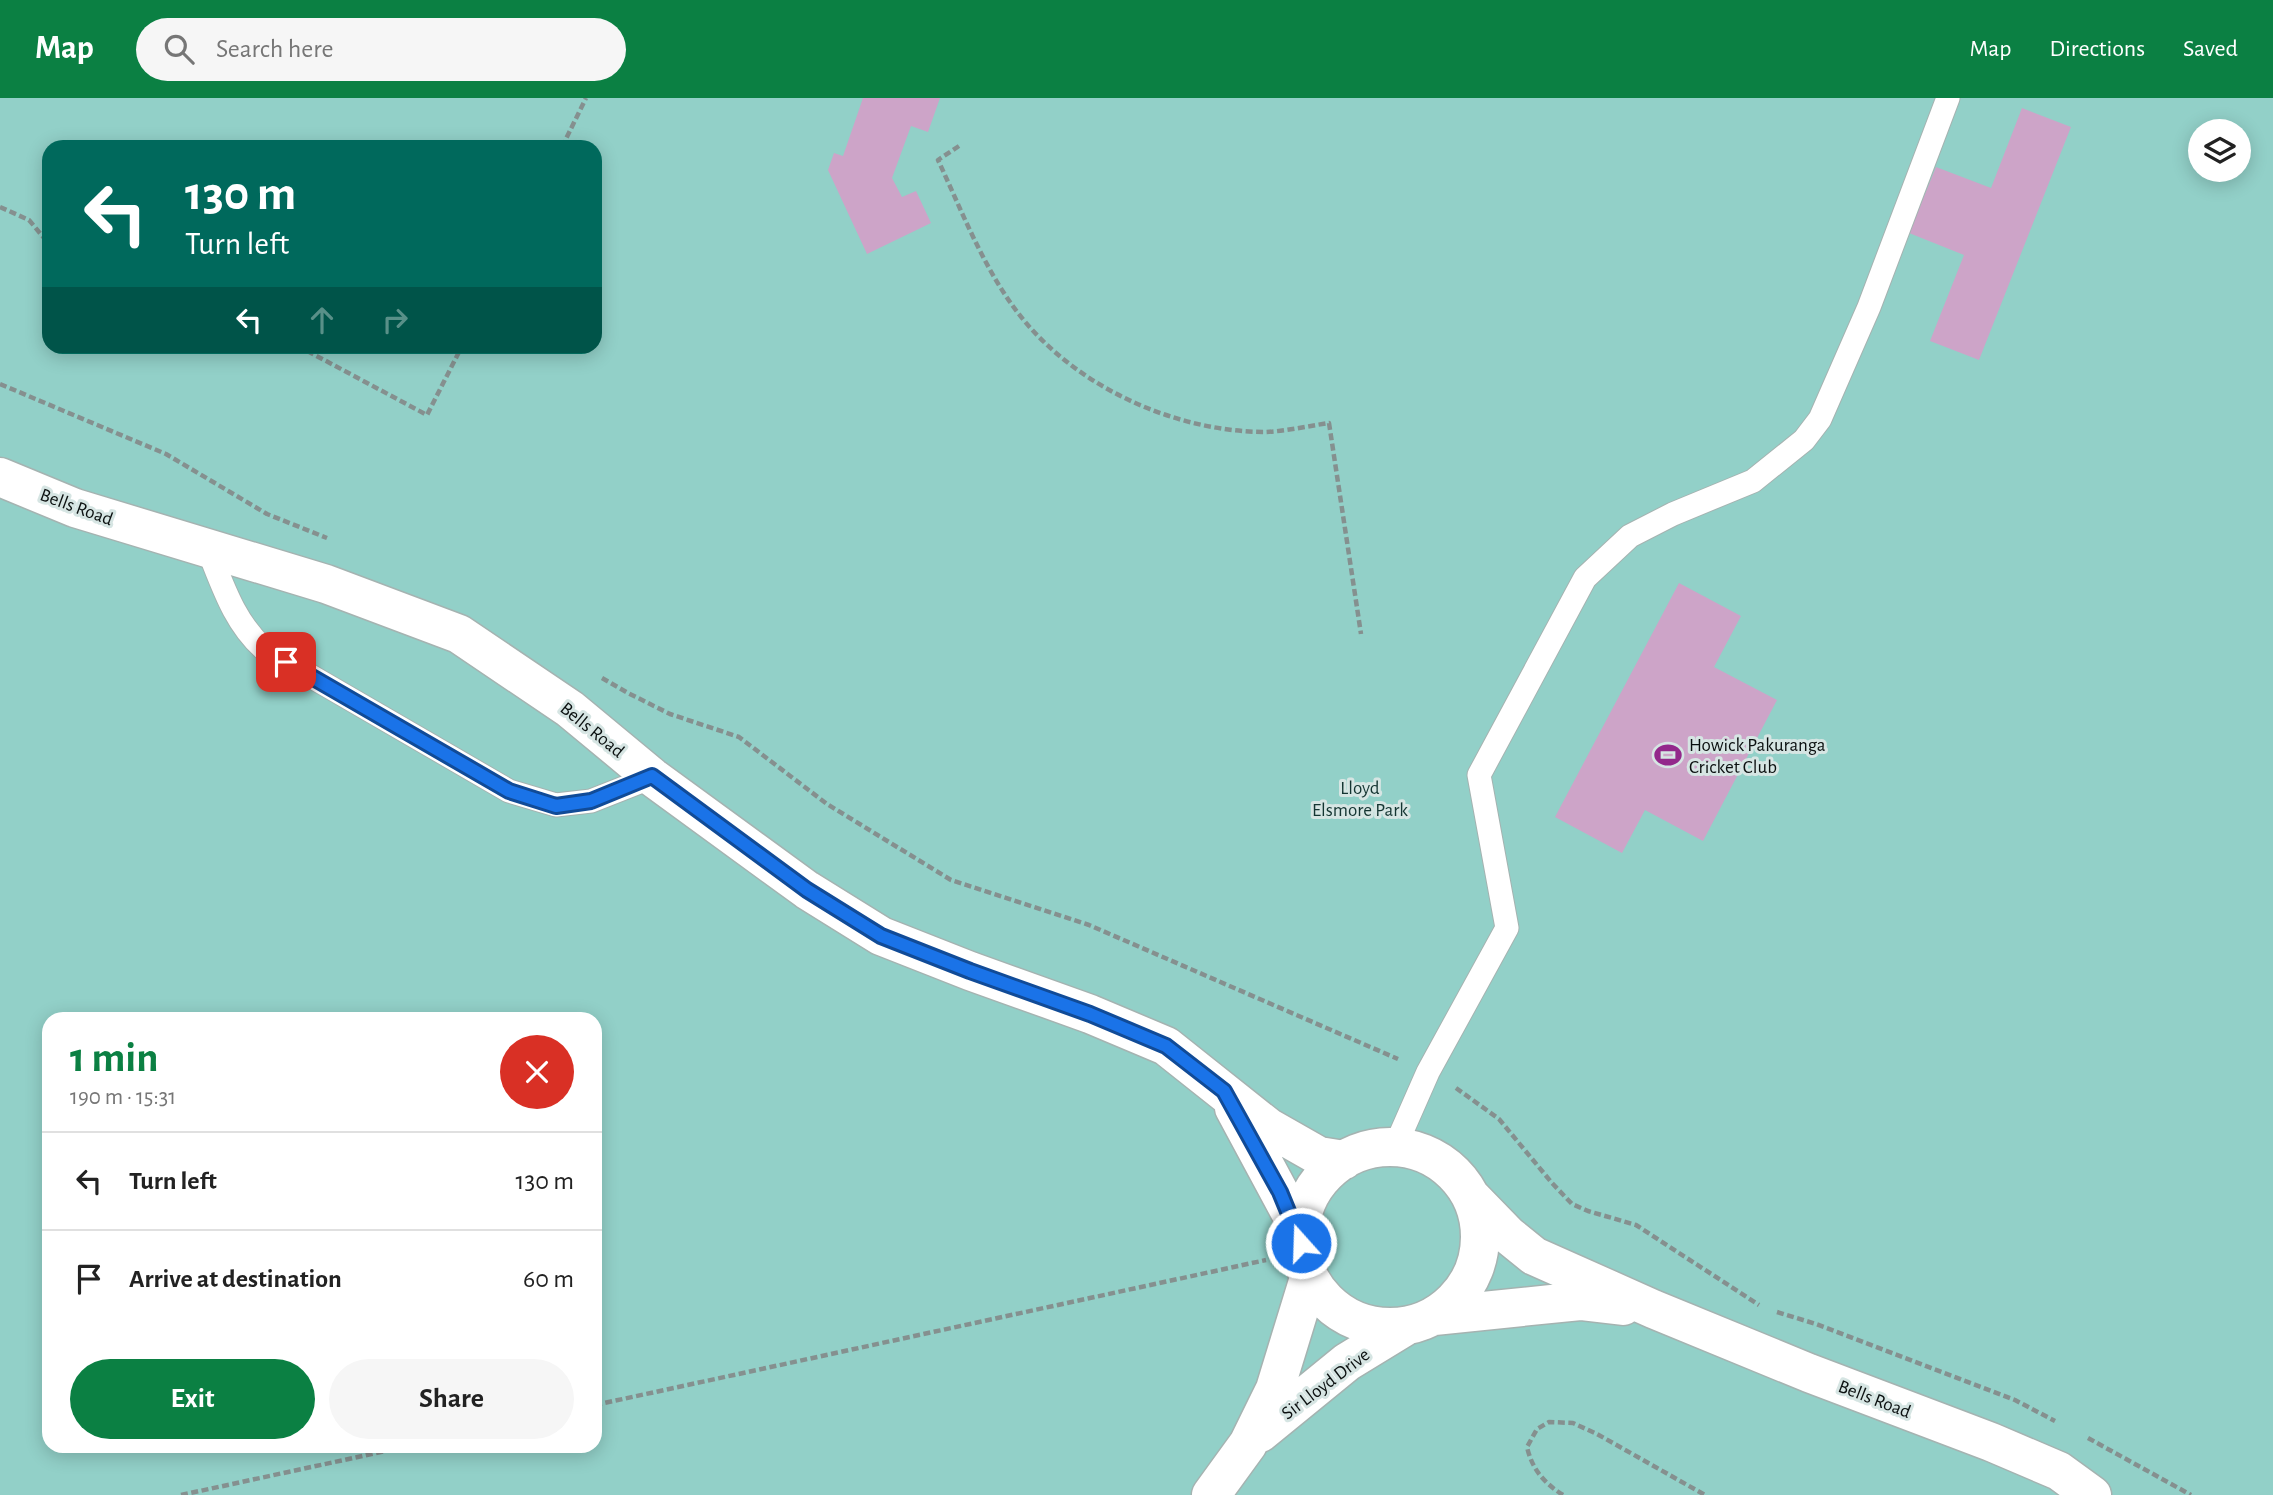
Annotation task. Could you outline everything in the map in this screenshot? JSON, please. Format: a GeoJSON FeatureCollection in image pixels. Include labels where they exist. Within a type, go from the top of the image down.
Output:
{"type":"FeatureCollection","features":[{"type":"Feature","properties":{"kind":"street","name":"Bells Road"},"geometry":{"type":"LineString","coordinates":[[0,477],[75,508],[326,584],[459,634],[570,709],[652,776],[807,890],[881,936],[1090,1014],[1166,1046],[1268,1127],[1319,1156],[1344,1160]]}},
{"type":"Feature","properties":{"kind":"street","name":"Bells Road"},"geometry":{"type":"LineString","coordinates":[[1224,1091],[1280,1192],[1304,1258]]}},
{"type":"Feature","properties":{"kind":"street"},"geometry":{"type":"LineString","coordinates":[[1395,1147],[1419,1152],[1441,1162],[1458,1178],[1472,1198],[1480,1248],[1473,1275],[1457,1299],[1420,1321],[1375,1327],[1346,1316],[1325,1300],[1304,1258],[1301,1225],[1309,1199],[1324,1177],[1344,1160],[1369,1150],[1395,1147]]}},
{"type":"Feature","properties":{"kind":"street","name":"Bells Road"},"geometry":{"type":"LineString","coordinates":[[1472,1198],[1508,1235],[1534,1256],[1653,1310],[1809,1373],[1992,1442],[2059,1471],[2092,1495]]}},
{"type":"Feature","properties":{"kind":"street","name":"Sir Lloyd Drive"},"geometry":{"type":"LineString","coordinates":[[1211,1495],[1248,1444],[1275,1389],[1304,1258]]}},
{"type":"Feature","properties":{"kind":"street","name":"Bells Road"},"geometry":{"type":"LineString","coordinates":[[1420,1321],[1580,1301],[1653,1310]]}},
{"type":"Feature","properties":{"kind":"street","name":"Sir Lloyd Drive"},"geometry":{"type":"LineString","coordinates":[[1248,1444],[1347,1362],[1420,1321]]}},
{"type":"Feature","properties":{"kind":"lane"},"geometry":{"type":"LineString","coordinates":[[1395,1147],[1428,1072],[1507,928],[1479,775],[1585,579],[1630,536],[1673,513],[1753,481],[1804,440],[1820,419],[1869,307],[1948,98]]}},
{"type":"Feature","properties":{"kind":"lane"},"geometry":{"type":"LineString","coordinates":[[208,549],[233,612],[264,649],[509,791],[556,806],[591,801],[652,776]]}},
{"type":"Feature","properties":{"kind":"path"},"geometry":{"type":"LineString","coordinates":[[565,140],[586,98]]}},
{"type":"Feature","properties":{"kind":"path"},"geometry":{"type":"LineString","coordinates":[[959,146],[938,160],[979,248],[1010,302],[1039,336],[1077,369],[1112,393],[1195,424],[1267,432],[1329,423],[1362,634]]}},
{"type":"Feature","properties":{"kind":"path"},"geometry":{"type":"LineString","coordinates":[[0,207],[29,220],[42,236]]}},
{"type":"Feature","properties":{"kind":"path"},"geometry":{"type":"LineString","coordinates":[[313,354],[427,415],[458,354]]}},
{"type":"Feature","properties":{"kind":"path"},"geometry":{"type":"LineString","coordinates":[[0,384],[166,454],[267,514],[339,542]]}},
{"type":"Feature","properties":{"kind":"path"},"geometry":{"type":"LineString","coordinates":[[595,674],[628,694],[670,714],[739,737],[827,804],[951,880],[1089,925],[1428,1072],[1473,1099],[1499,1119],[1573,1204],[1636,1225],[1764,1308],[1816,1324],[2015,1400],[2062,1424]]}},
{"type":"Feature","properties":{"kind":"path"},"geometry":{"type":"LineString","coordinates":[[602,1404],[1304,1258]]}},
{"type":"Feature","properties":{"kind":"path"},"geometry":{"type":"LineString","coordinates":[[1563,1495],[1536,1473],[1527,1447],[1537,1429],[1549,1422],[1573,1423],[1597,1434],[1706,1495]]}},
{"type":"Feature","properties":{"kind":"path"},"geometry":{"type":"LineString","coordinates":[[2085,1436],[2191,1495]]}},
{"type":"Feature","properties":{"kind":"path"},"geometry":{"type":"LineString","coordinates":[[181,1495],[377,1453]]}},
{"type":"Feature","properties":{"kind":"green space","name":"Lloyd Elsmore Park"},"geometry":{"type":"Polygon","coordinates":[[[0,98],[2273,98],[2273,1495],[0,1495],[0,98]]]}},
{"type":"Feature","properties":{"kind":"building"},"geometry":{"type":"Polygon","coordinates":[[[863,98],[940,98],[928,132],[911,126],[892,178],[902,197],[916,191],[931,223],[867,254],[828,170],[834,153],[843,156],[863,98]]]}},
{"type":"Feature","properties":{"kind":"building"},"geometry":{"type":"Polygon","coordinates":[[[2022,108],[2071,127],[1979,360],[1930,341],[1964,255],[1909,233],[1936,167],[1991,188],[2022,108]]]}},
{"type":"Feature","properties":{"kind":"building","name":"Howick Pakuranga Cricket Club"},"geometry":{"type":"Polygon","coordinates":[[[1679,583],[1741,616],[1714,667],[1777,700],[1703,841],[1645,810],[1622,853],[1555,817],[1679,583]]]}},
{"type":"Feature","properties":{"kind":"place","name":"Howick Pakuranga Cricket Club"},"geometry":{"type":"Point","coordinates":[1668,755]}},
{"type":"Feature","properties":{"kind":"route"},"geometry":{"type":"LineString","coordinates":[[286,662],[509,791],[556,806],[591,801],[652,776],[807,890],[881,936],[1090,1014],[1166,1046],[1224,1091],[1280,1192],[1301,1243]]}}]}
